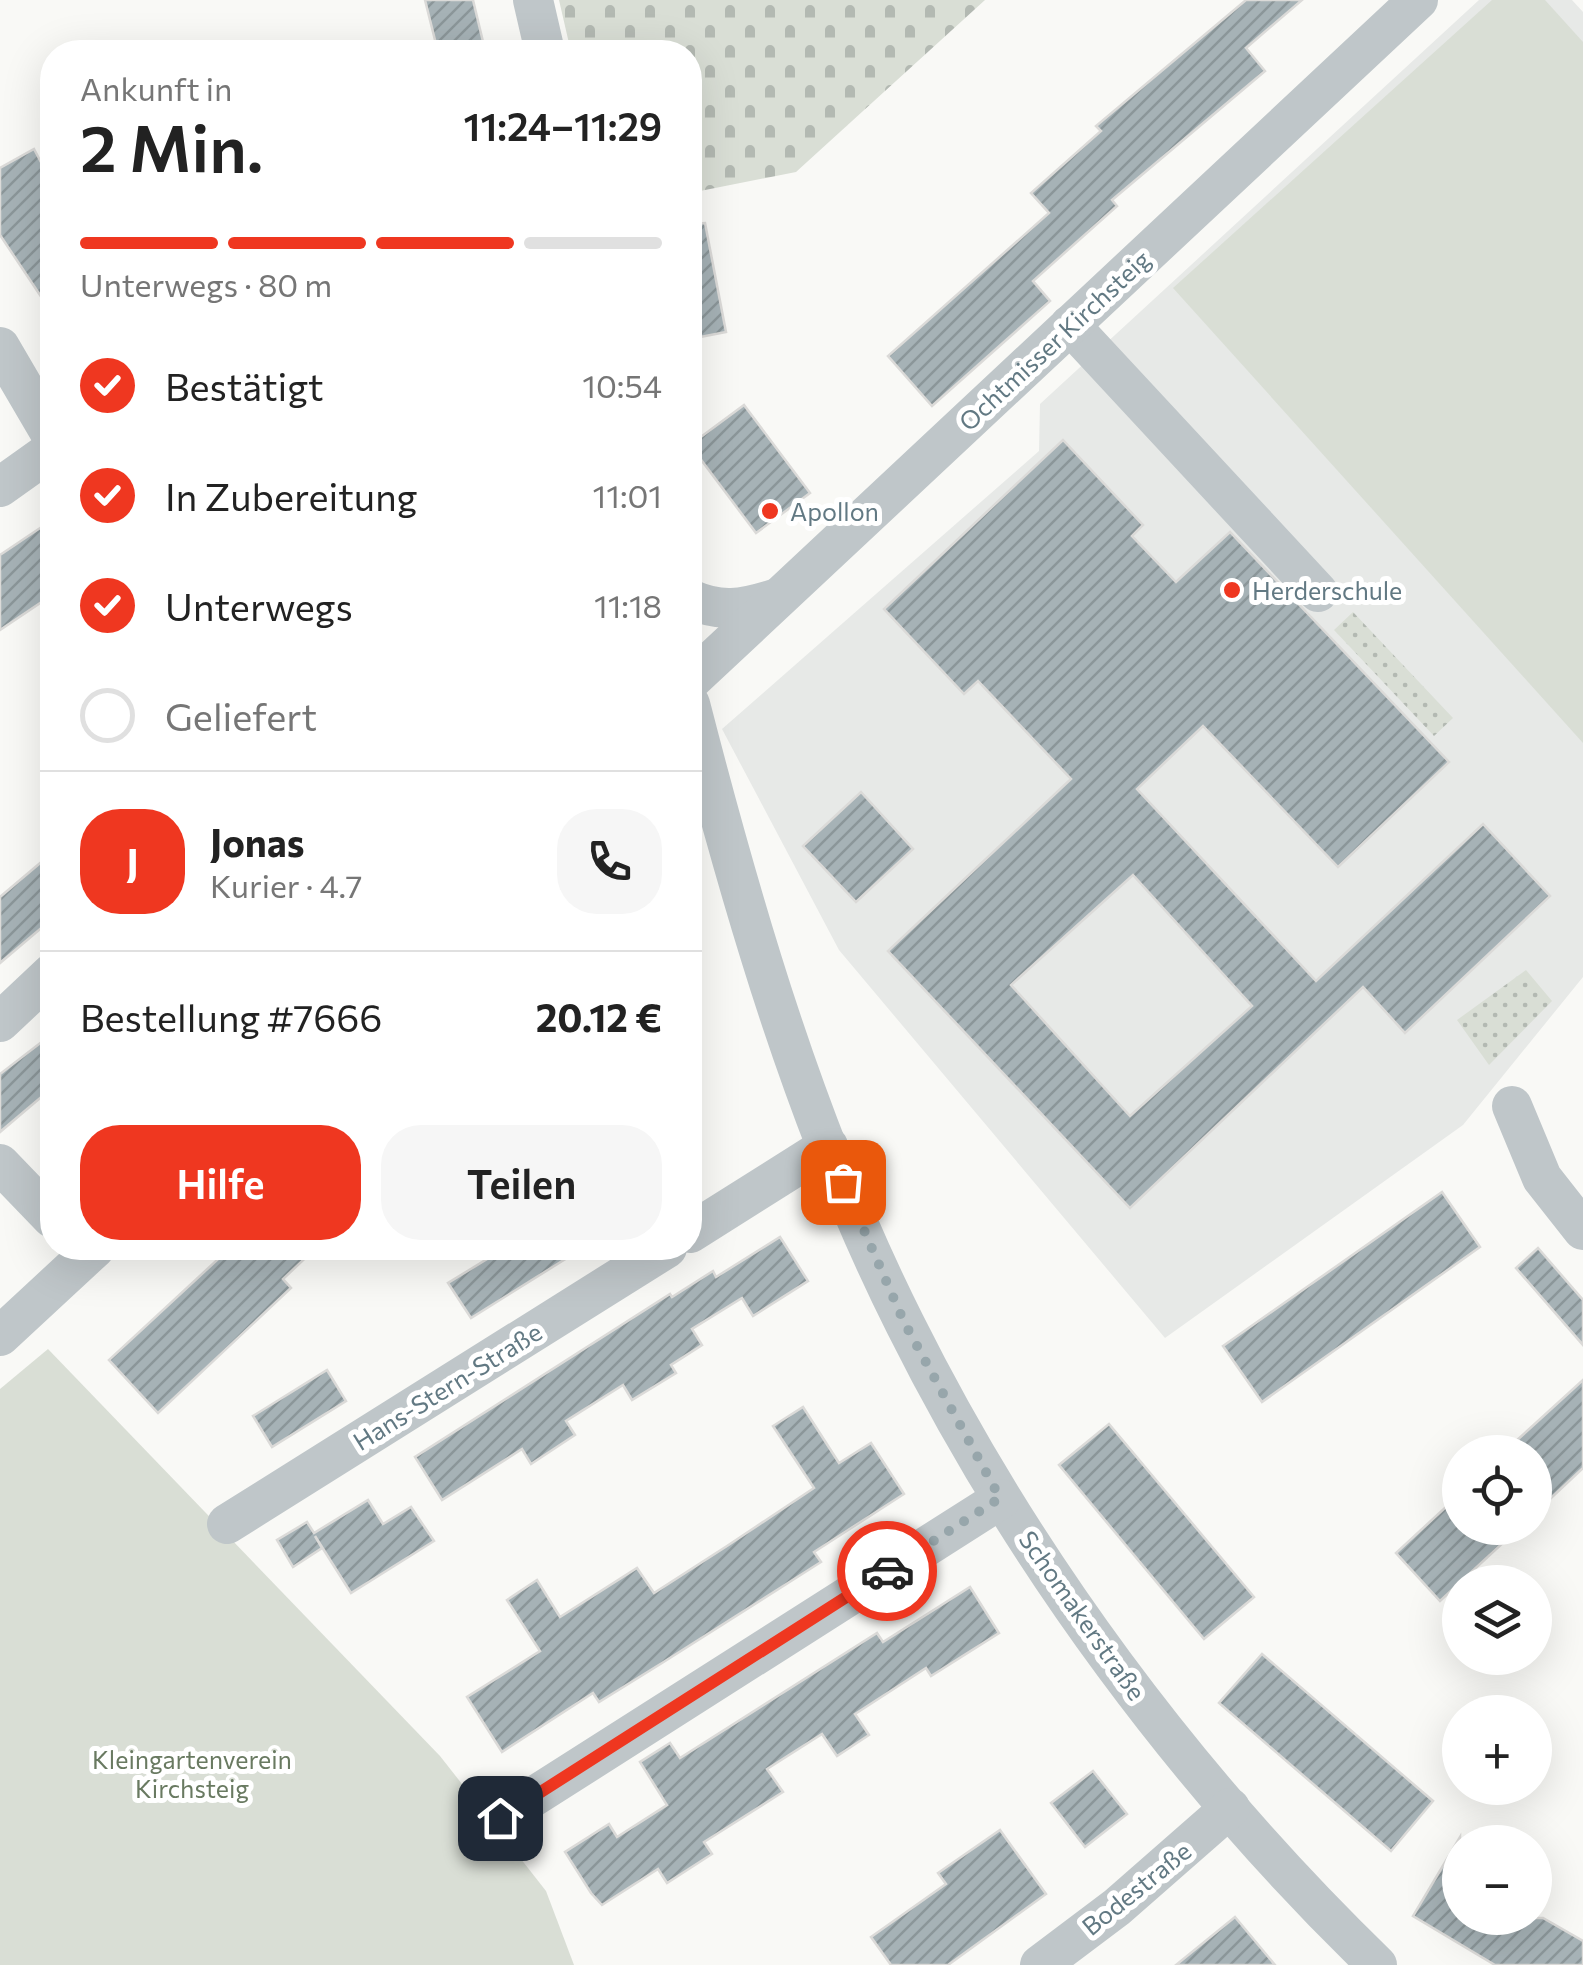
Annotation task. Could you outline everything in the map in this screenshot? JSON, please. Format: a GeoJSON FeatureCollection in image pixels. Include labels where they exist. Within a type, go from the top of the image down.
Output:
{"type":"FeatureCollection","features":[{"type":"Feature","properties":{"kind":"street"},"geometry":{"type":"LineString","coordinates":[[533,0],[542,40]]}},
{"type":"Feature","properties":{"kind":"street","name":"Ochtmisser Kirchsteig"},"geometry":{"type":"LineString","coordinates":[[702,668],[1418,0]]}},
{"type":"Feature","properties":{"kind":"street"},"geometry":{"type":"LineString","coordinates":[[1070,324],[1318,592]]}},
{"type":"Feature","properties":{"kind":"street"},"geometry":{"type":"LineString","coordinates":[[0,347],[40,415]]}},
{"type":"Feature","properties":{"kind":"street"},"geometry":{"type":"LineString","coordinates":[[0,487],[40,459]]}},
{"type":"Feature","properties":{"kind":"street"},"geometry":{"type":"LineString","coordinates":[[702,605],[711,609],[740,610],[774,599]]}},
{"type":"Feature","properties":{"kind":"street","name":"Schomakerstraße"},"geometry":{"type":"LineString","coordinates":[[702,748],[744,903],[828,1146],[904,1322],[1000,1498],[1148,1708],[1284,1872],[1377,1965]]}},
{"type":"Feature","properties":{"kind":"street"},"geometry":{"type":"LineString","coordinates":[[0,1022],[40,984]]}},
{"type":"Feature","properties":{"kind":"street"},"geometry":{"type":"LineString","coordinates":[[1512,1106],[1542,1178],[1583,1230]]}},
{"type":"Feature","properties":{"kind":"street"},"geometry":{"type":"LineString","coordinates":[[702,1225],[828,1146]]}},
{"type":"Feature","properties":{"kind":"street"},"geometry":{"type":"LineString","coordinates":[[0,1164],[40,1206]]}},
{"type":"Feature","properties":{"kind":"street"},"geometry":{"type":"LineString","coordinates":[[0,1336],[78,1260]]}},
{"type":"Feature","properties":{"kind":"street","name":"Hans-Stern-Straße"},"geometry":{"type":"LineString","coordinates":[[227,1524],[648,1260]]}},
{"type":"Feature","properties":{"kind":"street"},"geometry":{"type":"LineString","coordinates":[[500,1818],[1000,1498]]}},
{"type":"Feature","properties":{"kind":"street","name":"Bodestraße"},"geometry":{"type":"LineString","coordinates":[[1040,1965],[1117,1907],[1230,1808]]}},
{"type":"Feature","properties":{"kind":"shaded area","name":"Herderschule"},"geometry":{"type":"Polygon","coordinates":[[[1479,0],[1572,0],[1583,12],[1583,977],[1463,1125],[1165,1338],[839,950],[722,729],[1039,451],[1040,404],[1479,0]]]}},
{"type":"Feature","properties":{"kind":"green space"},"geometry":{"type":"Polygon","coordinates":[[[559,0],[985,0],[796,172],[702,191],[702,40],[568,40],[559,0]]]}},
{"type":"Feature","properties":{"kind":"green space"},"geometry":{"type":"Polygon","coordinates":[[[1492,0],[1545,0],[1583,42],[1583,743],[1173,288],[1492,0]]]}},
{"type":"Feature","properties":{"kind":"green space"},"geometry":{"type":"Polygon","coordinates":[[[1353,612],[1453,718],[1434,736],[1334,630],[1353,612]]]}},
{"type":"Feature","properties":{"kind":"green space"},"geometry":{"type":"Polygon","coordinates":[[[1526,970],[1552,1001],[1489,1065],[1457,1020],[1526,970]]]}},
{"type":"Feature","properties":{"kind":"green space","name":"Kleingartenverein Kirchsteig"},"geometry":{"type":"Polygon","coordinates":[[[48,1349],[440,1756],[546,1891],[574,1965],[0,1965],[0,1389],[48,1349]]]}},
{"type":"Feature","properties":{"kind":"building"},"geometry":{"type":"Polygon","coordinates":[[[425,0],[473,0],[483,40],[435,40],[425,0]]]}},
{"type":"Feature","properties":{"kind":"building"},"geometry":{"type":"Polygon","coordinates":[[[1246,0],[1302,0],[1246,48],[1265,71],[1112,200],[1117,206],[1033,281],[1050,301],[932,406],[888,356],[1049,213],[1031,193],[1101,131],[1096,126],[1246,0]]]}},
{"type":"Feature","properties":{"kind":"building"},"geometry":{"type":"Polygon","coordinates":[[[34,149],[40,160],[40,295],[0,235],[0,168],[34,149]]]}},
{"type":"Feature","properties":{"kind":"building"},"geometry":{"type":"Polygon","coordinates":[[[702,223],[726,332],[702,337],[702,223]]]}},
{"type":"Feature","properties":{"kind":"building"},"geometry":{"type":"Polygon","coordinates":[[[744,405],[810,493],[756,533],[702,461],[702,436],[744,405]]]}},
{"type":"Feature","properties":{"kind":"building"},"geometry":{"type":"Polygon","coordinates":[[[1063,440],[1143,525],[1132,536],[1176,582],[1230,532],[1449,762],[1338,867],[1203,726],[1137,789],[1316,981],[1483,824],[1550,896],[1405,1033],[1363,987],[1130,1208],[888,951],[1071,779],[978,681],[964,694],[884,609],[1063,440]],[[1133,875],[1011,985],[1130,1116],[1252,1006],[1133,875]]]}},
{"type":"Feature","properties":{"kind":"building"},"geometry":{"type":"Polygon","coordinates":[[[40,528],[40,603],[0,630],[0,555],[40,528]]]}},
{"type":"Feature","properties":{"kind":"building"},"geometry":{"type":"Polygon","coordinates":[[[861,792],[913,849],[856,902],[803,846],[861,792]]]}},
{"type":"Feature","properties":{"kind":"building"},"geometry":{"type":"Polygon","coordinates":[[[40,863],[40,929],[0,963],[0,897],[40,863]]]}},
{"type":"Feature","properties":{"kind":"building"},"geometry":{"type":"Polygon","coordinates":[[[40,1043],[40,1098],[0,1132],[0,1074],[40,1043]]]}},
{"type":"Feature","properties":{"kind":"building"},"geometry":{"type":"Polygon","coordinates":[[[1442,1192],[1480,1247],[1262,1402],[1223,1346],[1442,1192]]]}},
{"type":"Feature","properties":{"kind":"building"},"geometry":{"type":"Polygon","coordinates":[[[780,1237],[808,1281],[753,1316],[742,1298],[692,1329],[702,1345],[671,1365],[676,1373],[632,1400],[623,1385],[566,1421],[575,1435],[531,1464],[522,1449],[442,1500],[415,1457],[670,1294],[672,1297],[713,1271],[716,1277],[780,1237]]]}},
{"type":"Feature","properties":{"kind":"building"},"geometry":{"type":"Polygon","coordinates":[[[1538,1248],[1583,1300],[1583,1345],[1516,1268],[1538,1248]]]}},
{"type":"Feature","properties":{"kind":"building"},"geometry":{"type":"Polygon","coordinates":[[[217,1260],[303,1260],[283,1279],[291,1288],[158,1413],[109,1360],[217,1260]]]}},
{"type":"Feature","properties":{"kind":"building"},"geometry":{"type":"Polygon","coordinates":[[[485,1260],[564,1260],[471,1318],[448,1283],[485,1260]]]}},
{"type":"Feature","properties":{"kind":"building"},"geometry":{"type":"Polygon","coordinates":[[[327,1370],[346,1401],[272,1447],[253,1416],[327,1370]]]}},
{"type":"Feature","properties":{"kind":"building"},"geometry":{"type":"Polygon","coordinates":[[[1583,1380],[1583,1468],[1552,1497],[1552,1435],[1523,1435],[1583,1380]]]}},
{"type":"Feature","properties":{"kind":"building"},"geometry":{"type":"Polygon","coordinates":[[[803,1407],[839,1463],[871,1443],[904,1494],[814,1552],[821,1562],[599,1702],[593,1693],[502,1752],[467,1697],[540,1651],[507,1600],[537,1580],[560,1617],[637,1568],[654,1593],[727,1546],[814,1488],[773,1426],[803,1407]]]}},
{"type":"Feature","properties":{"kind":"building"},"geometry":{"type":"Polygon","coordinates":[[[1109,1424],[1254,1597],[1204,1639],[1059,1465],[1109,1424]]]}},
{"type":"Feature","properties":{"kind":"building"},"geometry":{"type":"Polygon","coordinates":[[[368,1500],[383,1524],[411,1507],[434,1541],[351,1593],[315,1536],[322,1548],[293,1567],[277,1540],[307,1522],[314,1533],[368,1500]]]}},
{"type":"Feature","properties":{"kind":"building"},"geometry":{"type":"Polygon","coordinates":[[[1442,1511],[1442,1545],[1501,1545],[1479,1565],[1442,1565],[1440,1601],[1396,1553],[1442,1511]]]}},
{"type":"Feature","properties":{"kind":"building"},"geometry":{"type":"Polygon","coordinates":[[[970,1587],[999,1633],[931,1676],[926,1668],[855,1714],[869,1735],[837,1756],[822,1734],[767,1769],[783,1792],[704,1842],[712,1854],[667,1883],[658,1869],[602,1905],[591,1893],[565,1852],[609,1824],[617,1837],[667,1805],[640,1762],[670,1743],[680,1758],[877,1633],[883,1642],[970,1587]]]}},
{"type":"Feature","properties":{"kind":"building"},"geometry":{"type":"Polygon","coordinates":[[[1262,1654],[1433,1801],[1391,1851],[1219,1703],[1262,1654]]]}},
{"type":"Feature","properties":{"kind":"building"},"geometry":{"type":"Polygon","coordinates":[[[1093,1771],[1127,1814],[1085,1847],[1051,1803],[1093,1771]]]}},
{"type":"Feature","properties":{"kind":"building"},"geometry":{"type":"Polygon","coordinates":[[[1000,1830],[1046,1894],[948,1965],[891,1965],[871,1937],[946,1884],[938,1873],[1000,1830]]]}},
{"type":"Feature","properties":{"kind":"building"},"geometry":{"type":"Polygon","coordinates":[[[1442,1867],[1442,1933],[1413,1916],[1442,1867]]]}},
{"type":"Feature","properties":{"kind":"building"},"geometry":{"type":"Polygon","coordinates":[[[1235,1917],[1275,1965],[1176,1965],[1235,1917]]]}},
{"type":"Feature","properties":{"kind":"building"},"geometry":{"type":"Polygon","coordinates":[[[1552,1923],[1583,1941],[1583,1965],[1495,1965],[1445,1935],[1552,1935],[1552,1923]]]}},
{"type":"Feature","properties":{"kind":"way so far"},"geometry":{"type":"LineString","coordinates":[[843,1182],[904,1322],[1000,1498],[887,1571]]}},
{"type":"Feature","properties":{"kind":"place","name":"Apollon"},"geometry":{"type":"Point","coordinates":[770,511]}},
{"type":"Feature","properties":{"kind":"place","name":"Herderschule"},"geometry":{"type":"Point","coordinates":[1232,590]}},
{"type":"Feature","properties":{"kind":"route"},"geometry":{"type":"LineString","coordinates":[[500,1818],[887,1571]]}}]}
